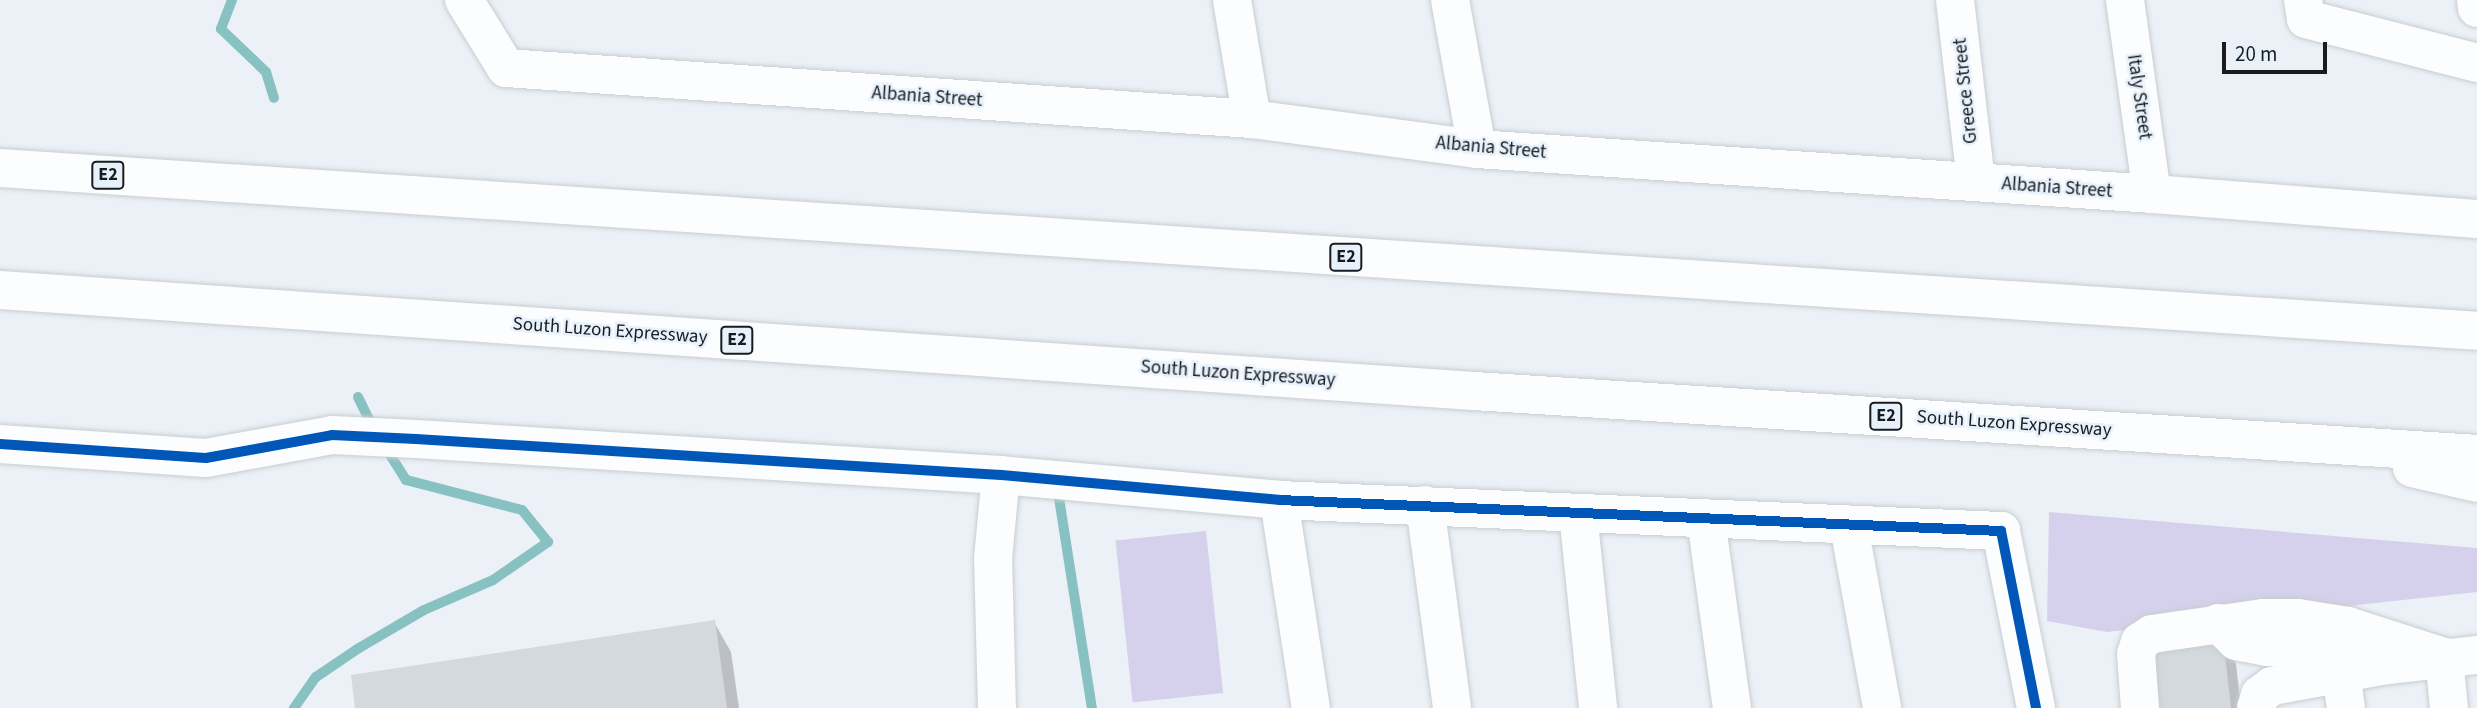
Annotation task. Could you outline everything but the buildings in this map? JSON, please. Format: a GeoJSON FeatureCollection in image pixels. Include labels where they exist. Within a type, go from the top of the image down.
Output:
{"type":"FeatureCollection","features":[{"type":"Feature","properties":{"kind":"main road","name":"Albania Street"},"geometry":{"type":"LineString","coordinates":[[464,0],[506,68],[1252,119],[1477,149],[2152,194],[2477,219]]}},
{"type":"Feature","properties":{"kind":"main road"},"geometry":{"type":"LineString","coordinates":[[1232,0],[1252,119]]}},
{"type":"Feature","properties":{"kind":"main road"},"geometry":{"type":"LineString","coordinates":[[1450,0],[1477,149]]}},
{"type":"Feature","properties":{"kind":"main road","name":"Greece Street"},"geometry":{"type":"LineString","coordinates":[[1955,0],[1976,182]]}},
{"type":"Feature","properties":{"kind":"main road","name":"Italy Street"},"geometry":{"type":"LineString","coordinates":[[2125,0],[2152,194]]}},
{"type":"Feature","properties":{"kind":"main road"},"geometry":{"type":"LineString","coordinates":[[2303,0],[2306,19],[2477,63]]}},
{"type":"Feature","properties":{"kind":"main road"},"geometry":{"type":"LineString","coordinates":[[2476,0],[2477,8]]}},
{"type":"Feature","properties":{"kind":"main road","name":"E2"},"geometry":{"type":"LineString","coordinates":[[0,168],[2477,331]]}},
{"type":"Feature","properties":{"kind":"main road","name":"South Luzon Expressway"},"geometry":{"type":"LineString","coordinates":[[0,290],[1446,389],[2477,454]]}},
{"type":"Feature","properties":{"kind":"main road"},"geometry":{"type":"LineString","coordinates":[[0,444],[206,458],[332,435],[1001,475],[1279,500],[2001,531],[2036,708]]}},
{"type":"Feature","properties":{"kind":"main road"},"geometry":{"type":"LineString","coordinates":[[2298,442],[2477,483]]}},
{"type":"Feature","properties":{"kind":"main road"},"geometry":{"type":"LineString","coordinates":[[997,708],[993,559],[1001,475]]}},
{"type":"Feature","properties":{"kind":"main road"},"geometry":{"type":"LineString","coordinates":[[1279,500],[1311,708]]}},
{"type":"Feature","properties":{"kind":"main road"},"geometry":{"type":"LineString","coordinates":[[1425,505],[1452,708]]}},
{"type":"Feature","properties":{"kind":"main road"},"geometry":{"type":"LineString","coordinates":[[1578,513],[1598,708]]}},
{"type":"Feature","properties":{"kind":"main road"},"geometry":{"type":"LineString","coordinates":[[1706,519],[1732,708]]}},
{"type":"Feature","properties":{"kind":"main road"},"geometry":{"type":"LineString","coordinates":[[1849,526],[1882,708]]}},
{"type":"Feature","properties":{"kind":"main road"},"geometry":{"type":"LineString","coordinates":[[2140,708],[2136,654],[2140,642],[2152,634],[2218,623],[2298,618],[2348,626],[2460,656]]}},
{"type":"Feature","properties":{"kind":"main road"},"geometry":{"type":"LineString","coordinates":[[2256,708],[2260,695],[2272,686],[2343,691],[2460,656]]}},
{"type":"Feature","properties":{"kind":"main road"},"geometry":{"type":"LineString","coordinates":[[2449,708],[2460,656]]}},
{"type":"Feature","properties":{"kind":"shaded area"},"geometry":{"type":"Polygon","coordinates":[[[2049,512],[2477,548],[2477,592],[2107,632],[2047,621],[2049,512]]]}},
{"type":"Feature","properties":{"kind":"shaded area"},"geometry":{"type":"Polygon","coordinates":[[[1206,531],[1223,693],[1133,703],[1115,541],[1206,531]]]}},
{"type":"Feature","properties":{"kind":"waterway"},"geometry":{"type":"LineString","coordinates":[[232,0],[221,29],[266,72],[274,98]]}},
{"type":"Feature","properties":{"kind":"waterway"},"geometry":{"type":"LineString","coordinates":[[358,397],[373,428]]}},
{"type":"Feature","properties":{"kind":"waterway"},"geometry":{"type":"LineString","coordinates":[[294,708],[316,677],[359,648],[424,610],[493,580],[548,542],[522,510],[406,480],[384,445]]}},
{"type":"Feature","properties":{"kind":"waterway"},"geometry":{"type":"LineString","coordinates":[[1059,498],[1092,708]]}},
{"type":"Feature","properties":{"kind":"cycle path"},"geometry":{"type":"LineString","coordinates":[[0,444],[206,458],[332,435],[1001,475],[1279,500],[2001,531],[2036,708]]}}]}
